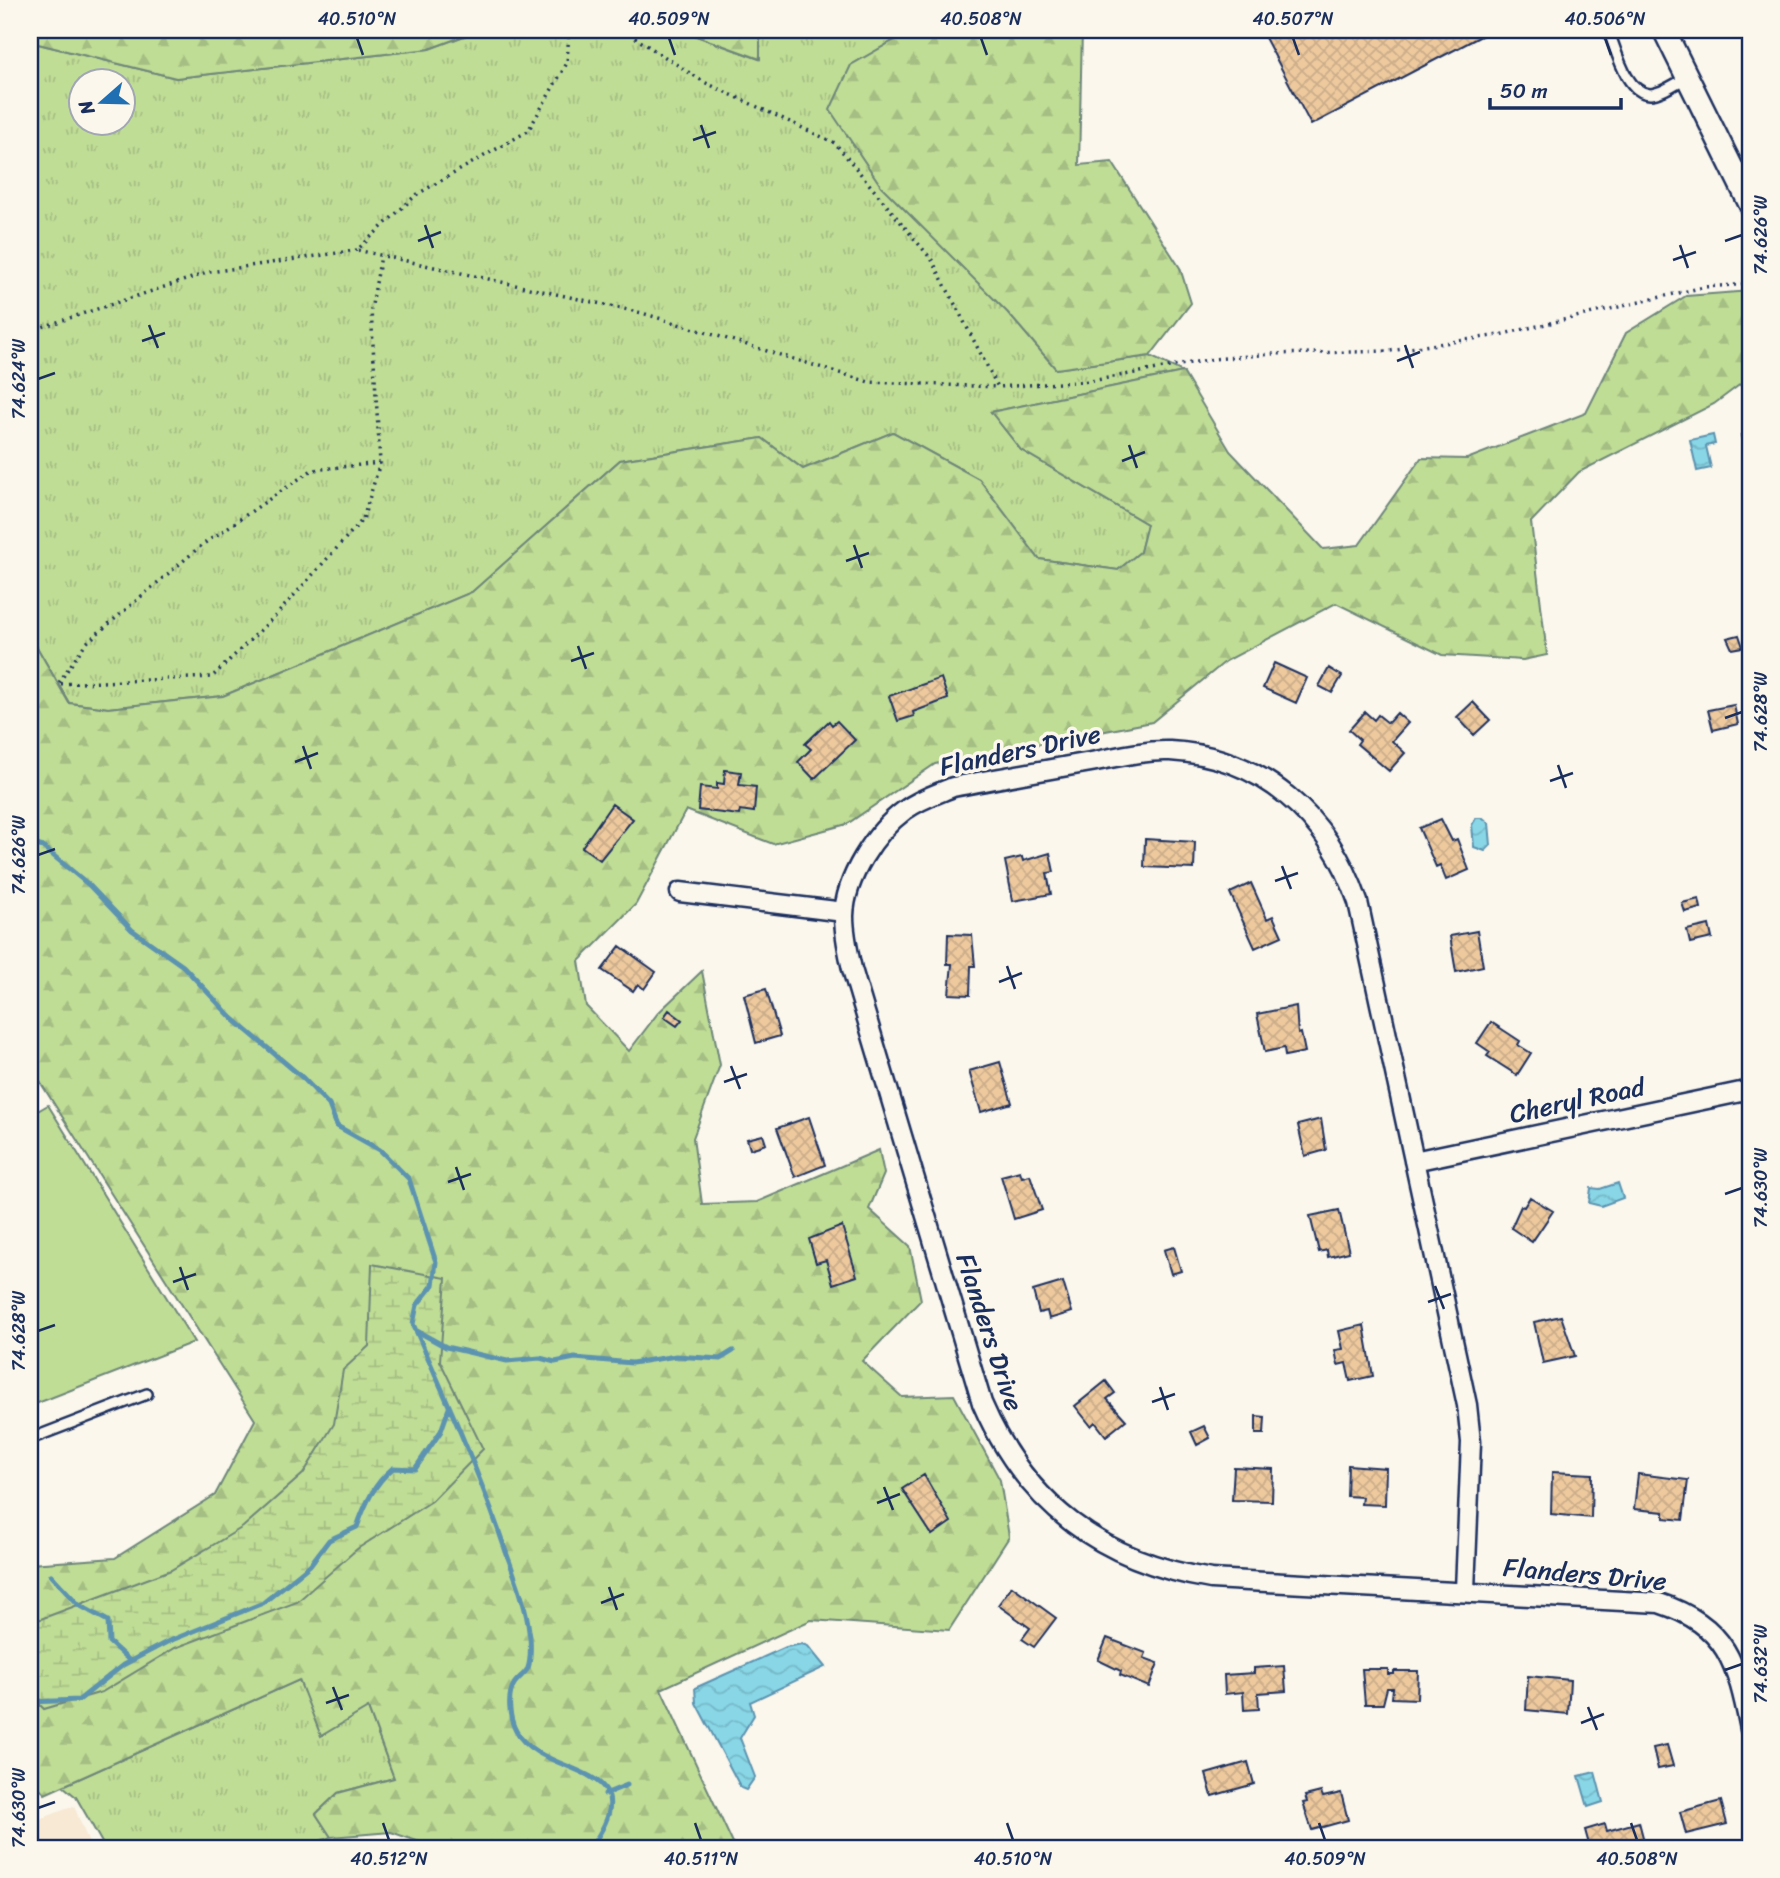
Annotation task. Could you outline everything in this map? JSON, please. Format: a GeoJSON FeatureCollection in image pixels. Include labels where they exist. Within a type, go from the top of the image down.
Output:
{"type":"FeatureCollection","features":[{"type":"Feature","properties":{"kind":"street"},"geometry":{"type":"LineString","coordinates":[[1664,30],[1750,204]]}},
{"type":"Feature","properties":{"kind":"street","name":"Flanders Drive"},"geometry":{"type":"LineString","coordinates":[[1465,1590],[1471,1442],[1466,1405],[1358,901],[1349,874],[1317,822],[1293,798],[1239,765],[1207,756],[1169,751],[1138,753],[954,787],[926,797],[904,811],[865,856],[851,885],[844,912],[852,969],[982,1402],[998,1440],[1024,1476],[1052,1507],[1086,1534],[1119,1553],[1178,1574],[1211,1579],[1465,1590],[1659,1603],[1684,1611],[1701,1621],[1718,1637],[1733,1661],[1750,1729]]}},
{"type":"Feature","properties":{"kind":"street"},"geometry":{"type":"LineString","coordinates":[[680,892],[844,912]]}},
{"type":"Feature","properties":{"kind":"street","name":"Cheryl Road"},"geometry":{"type":"LineString","coordinates":[[1414,1161],[1750,1090]]}},
{"type":"Feature","properties":{"kind":"lane"},"geometry":{"type":"LineString","coordinates":[[1608,30],[1628,79],[1639,90],[1655,93],[1688,77]]}},
{"type":"Feature","properties":{"kind":"lane"},"geometry":{"type":"LineString","coordinates":[[30,1439],[147,1394]]}},
{"type":"Feature","properties":{"kind":"path"},"geometry":{"type":"LineString","coordinates":[[357,250],[416,195],[528,131],[567,63],[569,30]]}},
{"type":"Feature","properties":{"kind":"path"},"geometry":{"type":"LineString","coordinates":[[623,30],[704,82],[835,142],[932,260],[998,387]]}},
{"type":"Feature","properties":{"kind":"path"},"geometry":{"type":"LineString","coordinates":[[30,331],[210,272],[357,250],[642,313],[869,382],[998,387],[1091,381],[1213,359],[1273,354],[1390,351],[1499,335],[1704,287],[1750,285]]}},
{"type":"Feature","properties":{"kind":"path"},"geometry":{"type":"LineString","coordinates":[[380,463],[312,470],[213,538],[85,644],[58,684],[212,677],[279,612],[363,519],[380,463],[372,310],[382,256]]}},
{"type":"Feature","properties":{"kind":"shaded area"},"geometry":{"type":"Polygon","coordinates":[[[74,1806],[91,1848],[30,1848],[30,1823],[74,1806]]]}},
{"type":"Feature","properties":{"kind":"green space"},"geometry":{"type":"Polygon","coordinates":[[[30,30],[480,30],[429,49],[176,78],[30,42],[30,30]]]}},
{"type":"Feature","properties":{"kind":"green space"},"geometry":{"type":"Polygon","coordinates":[[[480,30],[680,30],[759,59],[760,30],[912,30],[851,65],[1008,313],[1056,369],[1150,356],[1183,372],[991,412],[1021,450],[1147,524],[1140,552],[1118,570],[1039,559],[979,479],[893,432],[803,469],[762,438],[620,460],[472,592],[223,696],[108,708],[69,703],[30,635],[30,42],[127,66],[66,66],[66,136],[136,136],[136,68],[176,78],[429,49],[480,30]]]}},
{"type":"Feature","properties":{"kind":"green space"},"geometry":{"type":"Polygon","coordinates":[[[680,30],[760,30],[760,59],[680,30]]]}},
{"type":"Feature","properties":{"kind":"green space"},"geometry":{"type":"Polygon","coordinates":[[[912,30],[1082,30],[1079,165],[1112,162],[1180,268],[1191,303],[1150,356],[1056,369],[1008,313],[881,186],[830,110],[851,65],[912,30]]]}},
{"type":"Feature","properties":{"kind":"green space"},"geometry":{"type":"Polygon","coordinates":[[[1750,291],[1750,377],[1714,404],[1579,472],[1531,522],[1547,655],[1523,660],[1442,655],[1336,603],[1226,661],[1152,722],[935,764],[847,824],[773,844],[686,810],[636,904],[579,961],[586,1006],[629,1051],[658,1013],[702,971],[720,1065],[693,1138],[702,1204],[757,1202],[879,1150],[884,1174],[869,1209],[910,1246],[921,1300],[862,1361],[902,1397],[954,1395],[1000,1480],[1009,1537],[949,1630],[811,1620],[661,1689],[735,1848],[437,1848],[391,1832],[331,1837],[316,1814],[338,1793],[394,1778],[368,1708],[321,1736],[299,1680],[45,1794],[30,1777],[30,1564],[115,1558],[215,1495],[255,1420],[30,1066],[30,635],[69,703],[108,708],[223,696],[472,592],[620,460],[762,438],[803,469],[893,432],[979,479],[1039,559],[1118,570],[1140,552],[1147,524],[1021,450],[991,412],[1183,372],[1230,451],[1323,549],[1359,545],[1421,458],[1467,459],[1586,413],[1626,333],[1686,296],[1750,291]]]}},
{"type":"Feature","properties":{"kind":"green space"},"geometry":{"type":"Polygon","coordinates":[[[48,1105],[194,1342],[30,1406],[30,1109],[34,1113],[48,1105]]]}},
{"type":"Feature","properties":{"kind":"green space"},"geometry":{"type":"Polygon","coordinates":[[[372,1264],[446,1278],[440,1361],[483,1449],[432,1501],[357,1549],[297,1602],[175,1648],[102,1692],[44,1709],[30,1695],[30,1623],[171,1570],[243,1527],[303,1474],[334,1424],[343,1370],[369,1346],[372,1264]]]}},
{"type":"Feature","properties":{"kind":"green space"},"geometry":{"type":"Polygon","coordinates":[[[299,1680],[368,1708],[394,1778],[338,1793],[316,1814],[331,1837],[300,1848],[105,1848],[76,1797],[63,1786],[299,1680]]]}},
{"type":"Feature","properties":{"kind":"water"},"geometry":{"type":"Polygon","coordinates":[[[1713,435],[1715,444],[1706,446],[1711,468],[1697,471],[1690,440],[1713,435]]]}},
{"type":"Feature","properties":{"kind":"water"},"geometry":{"type":"Polygon","coordinates":[[[1476,818],[1483,818],[1489,823],[1491,845],[1485,851],[1474,847],[1472,825],[1476,818]]]}},
{"type":"Feature","properties":{"kind":"water"},"geometry":{"type":"Polygon","coordinates":[[[1618,1183],[1623,1198],[1601,1206],[1589,1203],[1591,1188],[1600,1189],[1618,1183]]]}},
{"type":"Feature","properties":{"kind":"water"},"geometry":{"type":"Polygon","coordinates":[[[802,1644],[808,1646],[825,1667],[750,1702],[754,1715],[740,1738],[755,1777],[746,1790],[741,1788],[696,1703],[695,1688],[786,1647],[802,1644]]]}},
{"type":"Feature","properties":{"kind":"water"},"geometry":{"type":"Polygon","coordinates":[[[1595,1772],[1603,1802],[1588,1807],[1579,1776],[1595,1772]]]}},
{"type":"Feature","properties":{"kind":"building"},"geometry":{"type":"Polygon","coordinates":[[[1261,30],[1480,30],[1483,35],[1311,125],[1261,30]]]}},
{"type":"Feature","properties":{"kind":"building"},"geometry":{"type":"Polygon","coordinates":[[[1750,416],[1748,468],[1741,435],[1748,434],[1745,417],[1750,416]]]}},
{"type":"Feature","properties":{"kind":"building"},"geometry":{"type":"Polygon","coordinates":[[[1739,635],[1743,647],[1732,649],[1727,638],[1739,635]]]}},
{"type":"Feature","properties":{"kind":"building"},"geometry":{"type":"Polygon","coordinates":[[[1274,663],[1307,678],[1296,703],[1263,688],[1274,663]]]}},
{"type":"Feature","properties":{"kind":"building"},"geometry":{"type":"Polygon","coordinates":[[[1329,668],[1342,676],[1332,693],[1319,686],[1329,668]]]}},
{"type":"Feature","properties":{"kind":"building"},"geometry":{"type":"Polygon","coordinates":[[[941,678],[948,699],[913,712],[914,716],[898,721],[889,696],[941,678]]]}},
{"type":"Feature","properties":{"kind":"building"},"geometry":{"type":"Polygon","coordinates":[[[1473,702],[1490,720],[1474,735],[1457,717],[1473,702]]]}},
{"type":"Feature","properties":{"kind":"building"},"geometry":{"type":"Polygon","coordinates":[[[1734,705],[1738,724],[1713,730],[1708,710],[1734,705]]]}},
{"type":"Feature","properties":{"kind":"building"},"geometry":{"type":"Polygon","coordinates":[[[1365,712],[1374,720],[1378,715],[1388,723],[1397,713],[1408,723],[1392,741],[1405,753],[1389,771],[1357,744],[1360,740],[1349,730],[1365,712]]]}},
{"type":"Feature","properties":{"kind":"building"},"geometry":{"type":"Polygon","coordinates":[[[829,721],[832,725],[837,721],[855,740],[814,779],[798,762],[811,749],[805,744],[829,721]]]}},
{"type":"Feature","properties":{"kind":"building"},"geometry":{"type":"Polygon","coordinates":[[[725,770],[741,772],[739,785],[756,787],[754,812],[740,810],[739,815],[698,810],[700,787],[717,789],[717,783],[724,784],[725,770]]]}},
{"type":"Feature","properties":{"kind":"building"},"geometry":{"type":"Polygon","coordinates":[[[612,804],[633,819],[600,860],[582,847],[612,804]]]}},
{"type":"Feature","properties":{"kind":"building"},"geometry":{"type":"Polygon","coordinates":[[[1441,819],[1452,841],[1457,839],[1469,870],[1446,880],[1440,865],[1436,867],[1419,828],[1441,819]]]}},
{"type":"Feature","properties":{"kind":"building"},"geometry":{"type":"Polygon","coordinates":[[[1145,839],[1195,842],[1194,869],[1144,867],[1145,839]]]}},
{"type":"Feature","properties":{"kind":"building"},"geometry":{"type":"Polygon","coordinates":[[[1050,853],[1054,872],[1047,873],[1051,894],[1013,901],[1005,861],[1022,857],[1023,861],[1050,853]]]}},
{"type":"Feature","properties":{"kind":"building"},"geometry":{"type":"Polygon","coordinates":[[[1251,883],[1267,919],[1273,916],[1282,936],[1255,948],[1230,893],[1251,883]]]}},
{"type":"Feature","properties":{"kind":"building"},"geometry":{"type":"Polygon","coordinates":[[[1699,899],[1701,908],[1685,912],[1682,903],[1699,899]]]}},
{"type":"Feature","properties":{"kind":"building"},"geometry":{"type":"Polygon","coordinates":[[[1709,925],[1712,938],[1690,943],[1687,930],[1709,925]]]}},
{"type":"Feature","properties":{"kind":"building"},"geometry":{"type":"Polygon","coordinates":[[[1477,931],[1483,966],[1456,972],[1450,936],[1477,931]]]}},
{"type":"Feature","properties":{"kind":"building"},"geometry":{"type":"Polygon","coordinates":[[[948,934],[972,935],[975,966],[971,966],[970,995],[949,994],[952,964],[947,964],[948,934]]]}},
{"type":"Feature","properties":{"kind":"building"},"geometry":{"type":"Polygon","coordinates":[[[620,946],[656,972],[644,989],[638,984],[633,991],[602,970],[620,946]]]}},
{"type":"Feature","properties":{"kind":"building"},"geometry":{"type":"Polygon","coordinates":[[[766,989],[780,1036],[756,1043],[744,995],[766,989]]]}},
{"type":"Feature","properties":{"kind":"building"},"geometry":{"type":"Polygon","coordinates":[[[1296,1006],[1298,1034],[1301,1033],[1305,1052],[1285,1056],[1284,1048],[1265,1052],[1257,1014],[1296,1006]]]}},
{"type":"Feature","properties":{"kind":"building"},"geometry":{"type":"Polygon","coordinates":[[[669,1010],[682,1020],[677,1026],[664,1017],[669,1010]]]}},
{"type":"Feature","properties":{"kind":"building"},"geometry":{"type":"Polygon","coordinates":[[[1491,1022],[1520,1041],[1518,1045],[1531,1053],[1517,1075],[1487,1056],[1490,1052],[1477,1043],[1491,1022]]]}},
{"type":"Feature","properties":{"kind":"building"},"geometry":{"type":"Polygon","coordinates":[[[1000,1062],[1012,1103],[981,1112],[969,1071],[1000,1062]]]}},
{"type":"Feature","properties":{"kind":"building"},"geometry":{"type":"Polygon","coordinates":[[[809,1117],[825,1165],[795,1177],[777,1128],[809,1117]]]}},
{"type":"Feature","properties":{"kind":"building"},"geometry":{"type":"Polygon","coordinates":[[[1321,1119],[1326,1150],[1305,1156],[1298,1125],[1321,1119]]]}},
{"type":"Feature","properties":{"kind":"building"},"geometry":{"type":"Polygon","coordinates":[[[763,1135],[766,1144],[750,1149],[747,1139],[763,1135]]]}},
{"type":"Feature","properties":{"kind":"building"},"geometry":{"type":"Polygon","coordinates":[[[1020,1171],[1022,1177],[1030,1175],[1042,1210],[1014,1219],[1001,1176],[1020,1171]]]}},
{"type":"Feature","properties":{"kind":"building"},"geometry":{"type":"Polygon","coordinates":[[[1530,1197],[1553,1211],[1532,1242],[1511,1228],[1521,1206],[1524,1207],[1530,1197]]]}},
{"type":"Feature","properties":{"kind":"building"},"geometry":{"type":"Polygon","coordinates":[[[1339,1210],[1349,1252],[1328,1257],[1327,1250],[1319,1252],[1310,1216],[1339,1210]]]}},
{"type":"Feature","properties":{"kind":"building"},"geometry":{"type":"Polygon","coordinates":[[[842,1226],[857,1276],[833,1284],[826,1260],[816,1263],[809,1239],[842,1226]]]}},
{"type":"Feature","properties":{"kind":"building"},"geometry":{"type":"Polygon","coordinates":[[[1174,1247],[1181,1271],[1171,1274],[1164,1250],[1174,1247]]]}},
{"type":"Feature","properties":{"kind":"building"},"geometry":{"type":"Polygon","coordinates":[[[1063,1282],[1072,1312],[1049,1319],[1047,1311],[1039,1313],[1033,1291],[1063,1282]]]}},
{"type":"Feature","properties":{"kind":"building"},"geometry":{"type":"Polygon","coordinates":[[[1561,1316],[1575,1356],[1543,1363],[1534,1322],[1561,1316]]]}},
{"type":"Feature","properties":{"kind":"building"},"geometry":{"type":"Polygon","coordinates":[[[1364,1325],[1373,1376],[1350,1381],[1346,1363],[1338,1365],[1335,1350],[1343,1349],[1339,1331],[1364,1325]]]}},
{"type":"Feature","properties":{"kind":"building"},"geometry":{"type":"Polygon","coordinates":[[[1106,1381],[1115,1393],[1107,1399],[1126,1420],[1106,1436],[1095,1422],[1091,1426],[1075,1406],[1106,1381]]]}},
{"type":"Feature","properties":{"kind":"building"},"geometry":{"type":"Polygon","coordinates":[[[1256,1416],[1265,1417],[1264,1434],[1256,1434],[1256,1416]]]}},
{"type":"Feature","properties":{"kind":"building"},"geometry":{"type":"Polygon","coordinates":[[[1204,1426],[1210,1438],[1197,1445],[1191,1432],[1204,1426]]]}},
{"type":"Feature","properties":{"kind":"building"},"geometry":{"type":"Polygon","coordinates":[[[1348,1465],[1386,1468],[1385,1505],[1361,1504],[1362,1497],[1347,1496],[1348,1465]]]}},
{"type":"Feature","properties":{"kind":"building"},"geometry":{"type":"Polygon","coordinates":[[[1234,1467],[1273,1469],[1272,1501],[1232,1500],[1234,1467]]]}},
{"type":"Feature","properties":{"kind":"building"},"geometry":{"type":"Polygon","coordinates":[[[1552,1472],[1592,1474],[1591,1518],[1551,1514],[1552,1472]]]}},
{"type":"Feature","properties":{"kind":"building"},"geometry":{"type":"Polygon","coordinates":[[[1638,1474],[1688,1480],[1683,1520],[1664,1518],[1664,1512],[1634,1509],[1638,1474]]]}},
{"type":"Feature","properties":{"kind":"building"},"geometry":{"type":"Polygon","coordinates":[[[924,1475],[951,1522],[932,1535],[902,1489],[924,1475]]]}},
{"type":"Feature","properties":{"kind":"building"},"geometry":{"type":"Polygon","coordinates":[[[1012,1586],[1056,1618],[1034,1647],[1022,1639],[1030,1628],[998,1605],[1012,1586]]]}},
{"type":"Feature","properties":{"kind":"building"},"geometry":{"type":"Polygon","coordinates":[[[1107,1638],[1146,1653],[1144,1658],[1158,1663],[1149,1687],[1120,1675],[1121,1671],[1098,1660],[1107,1638]]]}},
{"type":"Feature","properties":{"kind":"building"},"geometry":{"type":"Polygon","coordinates":[[[1284,1666],[1286,1691],[1258,1693],[1259,1709],[1244,1710],[1243,1692],[1225,1694],[1224,1675],[1254,1673],[1254,1668],[1284,1666]]]}},
{"type":"Feature","properties":{"kind":"building"},"geometry":{"type":"Polygon","coordinates":[[[1362,1669],[1388,1669],[1388,1674],[1394,1674],[1394,1671],[1418,1671],[1417,1699],[1392,1698],[1393,1688],[1387,1688],[1383,1704],[1365,1704],[1362,1669]]]}},
{"type":"Feature","properties":{"kind":"building"},"geometry":{"type":"Polygon","coordinates":[[[1528,1676],[1570,1680],[1568,1714],[1526,1710],[1528,1676]]]}},
{"type":"Feature","properties":{"kind":"building"},"geometry":{"type":"Polygon","coordinates":[[[1667,1745],[1673,1766],[1658,1769],[1653,1748],[1667,1745]]]}},
{"type":"Feature","properties":{"kind":"building"},"geometry":{"type":"Polygon","coordinates":[[[1248,1762],[1254,1784],[1212,1796],[1206,1774],[1248,1762]]]}},
{"type":"Feature","properties":{"kind":"building"},"geometry":{"type":"Polygon","coordinates":[[[1321,1792],[1323,1797],[1341,1793],[1348,1820],[1312,1830],[1303,1803],[1307,1802],[1305,1796],[1321,1792]]]}},
{"type":"Feature","properties":{"kind":"building"},"geometry":{"type":"Polygon","coordinates":[[[1721,1801],[1727,1824],[1686,1834],[1680,1812],[1721,1801]]]}},
{"type":"Feature","properties":{"kind":"building"},"geometry":{"type":"Polygon","coordinates":[[[1639,1822],[1645,1845],[1634,1848],[1590,1848],[1585,1830],[1605,1824],[1607,1831],[1639,1822]]]}},
{"type":"Feature","properties":{"kind":"waterway"},"geometry":{"type":"LineString","coordinates":[[30,843],[43,847],[89,885],[132,930],[183,966],[232,1018],[303,1078],[329,1105],[337,1126],[380,1150],[409,1179],[436,1262],[433,1285],[417,1305],[413,1324],[484,1492],[519,1590],[527,1621],[530,1660],[527,1670],[512,1689],[512,1720],[516,1731],[529,1746],[602,1785],[610,1799],[607,1820],[590,1848]]}},
{"type":"Feature","properties":{"kind":"waterway"},"geometry":{"type":"LineString","coordinates":[[417,1331],[446,1347],[507,1361],[540,1358],[555,1362],[575,1358],[632,1363],[676,1356],[720,1359],[733,1351]]}},
{"type":"Feature","properties":{"kind":"waterway"},"geometry":{"type":"LineString","coordinates":[[30,1702],[79,1700],[123,1665],[167,1642],[263,1603],[310,1565],[329,1540],[357,1527],[371,1495],[393,1468],[415,1469],[441,1431],[449,1408]]}},
{"type":"Feature","properties":{"kind":"waterway"},"geometry":{"type":"LineString","coordinates":[[51,1575],[79,1605],[108,1621],[109,1642],[130,1661]]}},
{"type":"Feature","properties":{"kind":"waterway"},"geometry":{"type":"LineString","coordinates":[[605,1794],[627,1785]]}}]}
